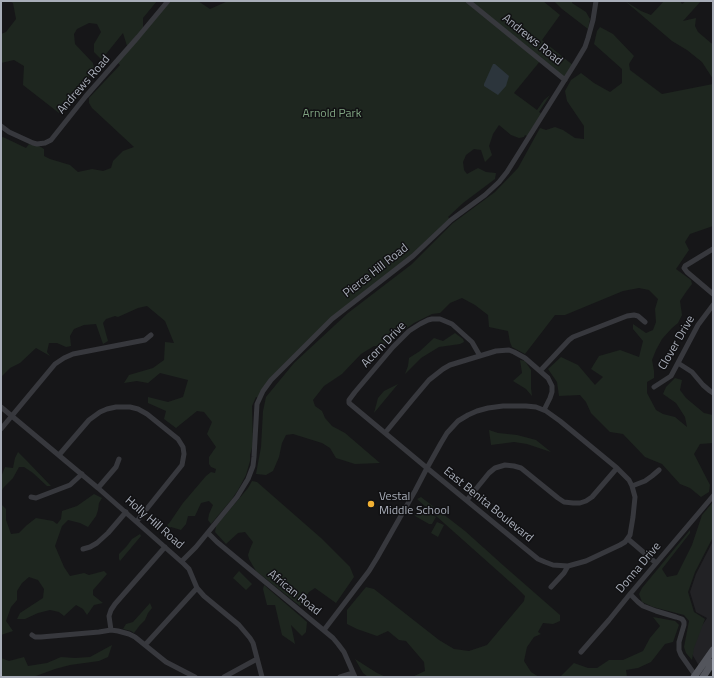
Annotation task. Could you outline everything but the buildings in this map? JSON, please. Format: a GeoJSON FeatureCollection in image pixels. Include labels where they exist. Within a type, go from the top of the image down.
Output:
{"type":"FeatureCollection","features":[{"type":"Feature","properties":{"kind":"main road"},"geometry":{"type":"LineString","coordinates":[[697,676],[713,650]]}},
{"type":"Feature","properties":{"kind":"main road"},"geometry":{"type":"LineString","coordinates":[[697,676],[713,662]]}},
{"type":"Feature","properties":{"kind":"street","name":"Andrews Road"},"geometry":{"type":"LineString","coordinates":[[1,127],[33,143],[45,143],[51,140],[86,96],[138,38],[168,1]]}},
{"type":"Feature","properties":{"kind":"street","name":"Andrews Road"},"geometry":{"type":"LineString","coordinates":[[468,1],[565,80]]}},
{"type":"Feature","properties":{"kind":"street","name":"Pierce Hill Road"},"geometry":{"type":"LineString","coordinates":[[182,561],[208,533],[245,484],[250,473],[254,457],[257,404],[262,391],[332,320],[413,256],[451,220],[485,195],[508,172],[576,62],[586,42],[593,20],[596,1]]}},
{"type":"Feature","properties":{"kind":"street"},"geometry":{"type":"LineString","coordinates":[[713,249],[684,269],[713,294]]}},
{"type":"Feature","properties":{"kind":"street","name":"Clover Drive"},"geometry":{"type":"LineString","coordinates":[[654,387],[671,376],[698,325],[713,305]]}},
{"type":"Feature","properties":{"kind":"street"},"geometry":{"type":"LineString","coordinates":[[540,371],[573,337],[627,316],[638,316],[645,322]]}},
{"type":"Feature","properties":{"kind":"street","name":"Acorn Drive"},"geometry":{"type":"LineString","coordinates":[[350,404],[349,400],[352,396],[393,347],[409,331],[428,320],[440,320],[452,324],[472,342],[480,356]]}},
{"type":"Feature","properties":{"kind":"street"},"geometry":{"type":"LineString","coordinates":[[1,429],[55,364],[64,358],[73,354],[146,340],[151,335]]}},
{"type":"Feature","properties":{"kind":"street"},"geometry":{"type":"LineString","coordinates":[[385,433],[429,380],[443,369],[496,351],[509,350],[514,352],[525,358],[548,378],[552,386],[552,392],[544,410]]}},
{"type":"Feature","properties":{"kind":"street"},"geometry":{"type":"LineString","coordinates":[[678,363],[692,372],[710,392],[713,393]]}},
{"type":"Feature","properties":{"kind":"street","name":"East Benita Boulevard"},"geometry":{"type":"LineString","coordinates":[[350,404],[538,559],[553,565],[568,566],[586,561],[615,548],[628,539]]}},
{"type":"Feature","properties":{"kind":"street"},"geometry":{"type":"LineString","coordinates":[[324,630],[369,571],[447,433],[458,421],[477,411],[488,408],[503,406],[526,406],[544,410],[560,421],[617,468],[629,480],[635,497],[633,517],[628,539],[656,563]]}},
{"type":"Feature","properties":{"kind":"street","name":"Holly Hill Road"},"geometry":{"type":"LineString","coordinates":[[1,407],[82,474],[182,561],[189,570],[197,588],[204,596],[244,630],[250,638],[253,643],[262,677]]}},
{"type":"Feature","properties":{"kind":"street"},"geometry":{"type":"LineString","coordinates":[[59,455],[90,420],[100,412],[116,407],[130,407],[138,409],[147,414],[178,438],[183,447],[184,454],[182,465],[137,521]]}},
{"type":"Feature","properties":{"kind":"street"},"geometry":{"type":"LineString","coordinates":[[98,488],[116,467],[119,459]]}},
{"type":"Feature","properties":{"kind":"street"},"geometry":{"type":"LineString","coordinates":[[466,500],[489,473],[495,468],[505,465],[521,468],[564,502],[580,503],[592,497],[617,468]]}},
{"type":"Feature","properties":{"kind":"street"},"geometry":{"type":"LineString","coordinates":[[632,486],[645,481],[659,470]]}},
{"type":"Feature","properties":{"kind":"street"},"geometry":{"type":"LineString","coordinates":[[30,497],[36,498],[70,485],[82,474]]}},
{"type":"Feature","properties":{"kind":"street","name":"Donna Drive"},"geometry":{"type":"LineString","coordinates":[[581,652],[713,496]]}},
{"type":"Feature","properties":{"kind":"street"},"geometry":{"type":"LineString","coordinates":[[83,549],[97,543],[108,533],[126,512]]}},
{"type":"Feature","properties":{"kind":"street","name":"African Road"},"geometry":{"type":"LineString","coordinates":[[208,533],[324,630],[344,652],[354,675]]}},
{"type":"Feature","properties":{"kind":"street"},"geometry":{"type":"LineString","coordinates":[[111,630],[109,616],[111,610],[165,547]]}},
{"type":"Feature","properties":{"kind":"street"},"geometry":{"type":"LineString","coordinates":[[551,587],[564,573],[568,566]]}},
{"type":"Feature","properties":{"kind":"street"},"geometry":{"type":"LineString","coordinates":[[145,645],[197,588]]}},
{"type":"Feature","properties":{"kind":"street"},"geometry":{"type":"LineString","coordinates":[[630,594],[643,606],[682,619],[684,625],[679,642],[679,650],[681,655],[697,676]]}},
{"type":"Feature","properties":{"kind":"street"},"geometry":{"type":"LineString","coordinates":[[32,635],[41,638],[111,630],[129,634],[135,637],[166,662],[195,677]]}},
{"type":"Feature","properties":{"kind":"street"},"geometry":{"type":"LineString","coordinates":[[224,677],[257,659]]}},
{"type":"Feature","properties":{"kind":"street"},"geometry":{"type":"LineString","coordinates":[[340,677],[354,675]]}},
{"type":"Feature","properties":{"kind":"shaded area"},"geometry":{"type":"Polygon","coordinates":[[[493,64],[509,76],[506,86],[498,95],[484,86],[493,64]]]}},
{"type":"Feature","properties":{"kind":"shaded area"},"geometry":{"type":"Polygon","coordinates":[[[713,541],[713,646],[699,666],[688,647],[707,618],[696,612],[690,592],[696,574],[713,541]]]}},
{"type":"Feature","properties":{"kind":"green space"},"geometry":{"type":"Polygon","coordinates":[[[9,1],[157,1],[143,18],[143,28],[127,46],[123,33],[101,59],[94,52],[94,44],[101,32],[97,24],[89,23],[77,29],[74,34],[75,44],[93,63],[94,68],[69,103],[59,113],[23,85],[24,66],[14,60],[1,63],[1,34],[6,32],[16,19],[13,3],[9,1]]]}},
{"type":"Feature","properties":{"kind":"green space","name":"Arnold Park"},"geometry":{"type":"Polygon","coordinates":[[[168,1],[198,1],[210,9],[228,1],[543,1],[560,15],[542,40],[574,66],[565,80],[541,60],[514,93],[537,110],[544,100],[550,95],[539,112],[543,115],[528,137],[525,135],[524,137],[519,138],[511,135],[499,125],[493,134],[489,146],[492,155],[485,162],[481,150],[474,149],[466,155],[463,162],[464,170],[467,174],[478,168],[486,172],[496,173],[495,179],[463,203],[448,217],[451,220],[413,256],[341,311],[271,380],[259,398],[256,397],[252,406],[253,444],[246,475],[232,499],[211,524],[208,520],[213,505],[209,501],[201,503],[195,516],[188,516],[186,524],[181,530],[171,527],[159,534],[206,476],[211,472],[215,473],[216,469],[211,467],[209,464],[209,457],[216,447],[207,434],[212,422],[204,412],[197,411],[176,428],[164,419],[166,411],[148,403],[148,397],[168,402],[183,397],[188,380],[160,373],[148,383],[137,381],[124,383],[129,375],[153,368],[164,360],[165,342],[174,343],[165,321],[147,306],[138,308],[118,317],[115,316],[106,319],[103,323],[108,341],[103,344],[96,324],[84,325],[74,329],[70,336],[71,346],[66,347],[57,343],[49,343],[47,352],[50,356],[36,348],[20,363],[10,368],[1,377],[1,138],[3,137],[26,148],[29,144],[39,146],[44,149],[44,156],[70,165],[78,172],[92,169],[103,171],[111,168],[113,161],[123,151],[134,147],[92,108],[89,103],[89,98],[120,65],[117,62],[168,1]]]}},
{"type":"Feature","properties":{"kind":"green space"},"geometry":{"type":"Polygon","coordinates":[[[554,1],[572,1],[572,3],[586,12],[590,19],[588,29],[562,9],[554,1]]]}},
{"type":"Feature","properties":{"kind":"green space"},"geometry":{"type":"Polygon","coordinates":[[[625,1],[641,11],[651,15],[664,1],[680,1],[682,4],[686,1],[701,1],[683,21],[696,18],[695,26],[698,32],[713,44],[713,79],[702,62],[687,50],[672,41],[625,1]]]}},
{"type":"Feature","properties":{"kind":"green space"},"geometry":{"type":"Polygon","coordinates":[[[600,27],[613,34],[634,56],[629,64],[630,70],[662,94],[713,84],[713,226],[690,234],[685,242],[689,250],[676,269],[691,280],[692,284],[680,301],[682,315],[678,323],[662,339],[656,350],[652,360],[654,378],[647,382],[647,393],[656,410],[663,414],[675,417],[687,427],[685,417],[676,403],[663,394],[666,387],[675,378],[682,380],[680,390],[686,398],[704,413],[713,415],[713,443],[700,444],[694,454],[710,485],[709,492],[701,497],[690,488],[680,484],[662,464],[645,457],[623,434],[610,432],[591,413],[586,402],[580,395],[559,396],[557,382],[548,369],[561,357],[578,365],[595,385],[603,377],[591,369],[599,356],[620,350],[639,357],[643,341],[633,329],[633,324],[646,333],[653,330],[656,322],[655,309],[658,299],[649,290],[639,288],[623,291],[565,315],[555,315],[525,354],[512,347],[508,331],[489,327],[488,315],[475,305],[462,298],[450,303],[440,313],[432,314],[414,323],[382,346],[374,346],[361,354],[342,374],[324,386],[313,400],[315,406],[322,411],[325,418],[332,426],[345,433],[380,463],[355,464],[336,458],[330,448],[322,443],[293,434],[286,435],[273,471],[266,475],[256,474],[261,447],[263,411],[266,397],[294,363],[348,313],[412,264],[453,223],[495,192],[518,168],[540,128],[546,130],[555,127],[563,130],[575,138],[584,139],[584,126],[567,101],[565,91],[571,80],[581,73],[594,83],[610,92],[622,83],[622,69],[594,44],[597,31],[600,27]]]}},
{"type":"Feature","properties":{"kind":"green space"},"geometry":{"type":"Polygon","coordinates":[[[455,333],[463,339],[464,342],[439,347],[421,358],[405,374],[409,358],[420,351],[434,338],[443,341],[455,333]]]}},
{"type":"Feature","properties":{"kind":"green space"},"geometry":{"type":"Polygon","coordinates":[[[520,360],[525,361],[531,370],[532,396],[526,389],[513,381],[522,373],[520,360]]]}},
{"type":"Feature","properties":{"kind":"green space"},"geometry":{"type":"Polygon","coordinates":[[[398,384],[374,413],[378,398],[384,391],[398,384]]]}},
{"type":"Feature","properties":{"kind":"green space"},"geometry":{"type":"Polygon","coordinates":[[[489,430],[536,440],[551,452],[527,444],[514,442],[491,445],[489,430]]]}},
{"type":"Feature","properties":{"kind":"green space"},"geometry":{"type":"Polygon","coordinates":[[[18,452],[51,486],[47,486],[24,467],[19,467],[13,478],[1,492],[1,477],[5,467],[13,468],[18,452]]]}},
{"type":"Feature","properties":{"kind":"green space"},"geometry":{"type":"Polygon","coordinates":[[[252,481],[257,482],[321,538],[350,567],[354,577],[336,603],[315,588],[309,592],[300,606],[256,571],[248,555],[253,542],[245,532],[238,533],[226,544],[215,532],[216,526],[248,488],[252,481]]]}},
{"type":"Feature","properties":{"kind":"green space"},"geometry":{"type":"Polygon","coordinates":[[[94,494],[102,498],[99,503],[96,516],[88,527],[68,520],[62,526],[55,546],[64,567],[70,576],[84,573],[89,575],[104,571],[107,574],[93,590],[93,595],[103,603],[94,605],[87,615],[83,609],[76,605],[64,616],[59,612],[50,610],[38,613],[25,619],[17,619],[20,613],[43,598],[44,589],[38,580],[29,577],[22,583],[17,591],[17,600],[11,607],[6,621],[13,631],[1,635],[1,504],[6,509],[6,520],[11,534],[19,533],[36,518],[53,521],[57,524],[61,519],[62,511],[77,506],[94,494]]]}},
{"type":"Feature","properties":{"kind":"green space"},"geometry":{"type":"Polygon","coordinates":[[[421,497],[465,531],[560,615],[560,621],[553,624],[543,623],[538,632],[541,634],[534,637],[527,647],[524,661],[531,672],[539,677],[412,677],[425,671],[424,662],[406,641],[399,640],[388,631],[377,636],[347,624],[347,610],[366,587],[374,589],[439,640],[454,649],[469,651],[487,645],[524,601],[525,596],[518,589],[417,499],[421,497]]]}},
{"type":"Feature","properties":{"kind":"green space"},"geometry":{"type":"Polygon","coordinates":[[[713,502],[713,537],[695,572],[688,592],[694,612],[705,619],[694,648],[692,660],[686,653],[684,647],[689,621],[684,615],[653,607],[642,602],[639,594],[642,588],[690,530],[690,533],[662,569],[667,577],[677,575],[692,545],[702,515],[713,502]]]}},
{"type":"Feature","properties":{"kind":"green space"},"geometry":{"type":"Polygon","coordinates":[[[418,509],[421,509],[436,517],[432,524],[429,524],[415,516],[418,509]]]}},
{"type":"Feature","properties":{"kind":"green space"},"geometry":{"type":"Polygon","coordinates":[[[437,522],[444,525],[438,537],[431,533],[437,522]]]}},
{"type":"Feature","properties":{"kind":"green space"},"geometry":{"type":"Polygon","coordinates":[[[140,534],[141,536],[120,561],[119,554],[132,539],[140,534]]]}},
{"type":"Feature","properties":{"kind":"green space"},"geometry":{"type":"Polygon","coordinates":[[[239,571],[252,584],[246,590],[233,578],[239,571]]]}},
{"type":"Feature","properties":{"kind":"green space"},"geometry":{"type":"Polygon","coordinates":[[[264,585],[307,622],[306,632],[302,636],[291,625],[295,644],[282,635],[275,605],[267,605],[263,589],[264,585]]]}},
{"type":"Feature","properties":{"kind":"green space"},"geometry":{"type":"Polygon","coordinates":[[[150,603],[152,608],[145,620],[134,633],[123,629],[126,624],[133,622],[150,603]]]}},
{"type":"Feature","properties":{"kind":"green space"},"geometry":{"type":"Polygon","coordinates":[[[653,617],[675,621],[679,625],[673,642],[665,644],[651,662],[638,668],[626,670],[627,677],[560,677],[574,663],[588,668],[597,668],[609,660],[623,660],[643,651],[650,638],[660,626],[653,617]]]}},
{"type":"Feature","properties":{"kind":"green space"},"geometry":{"type":"Polygon","coordinates":[[[112,645],[108,657],[99,661],[70,665],[33,677],[1,677],[1,658],[9,661],[24,657],[28,666],[47,663],[61,657],[90,657],[112,645]]]}},
{"type":"Feature","properties":{"kind":"green space"},"geometry":{"type":"Polygon","coordinates":[[[355,659],[386,677],[368,677],[363,673],[355,659]]]}},
{"type":"Feature","properties":{"kind":"place","name":"Vestal Middle School"},"geometry":{"type":"Point","coordinates":[371,504]}}]}
